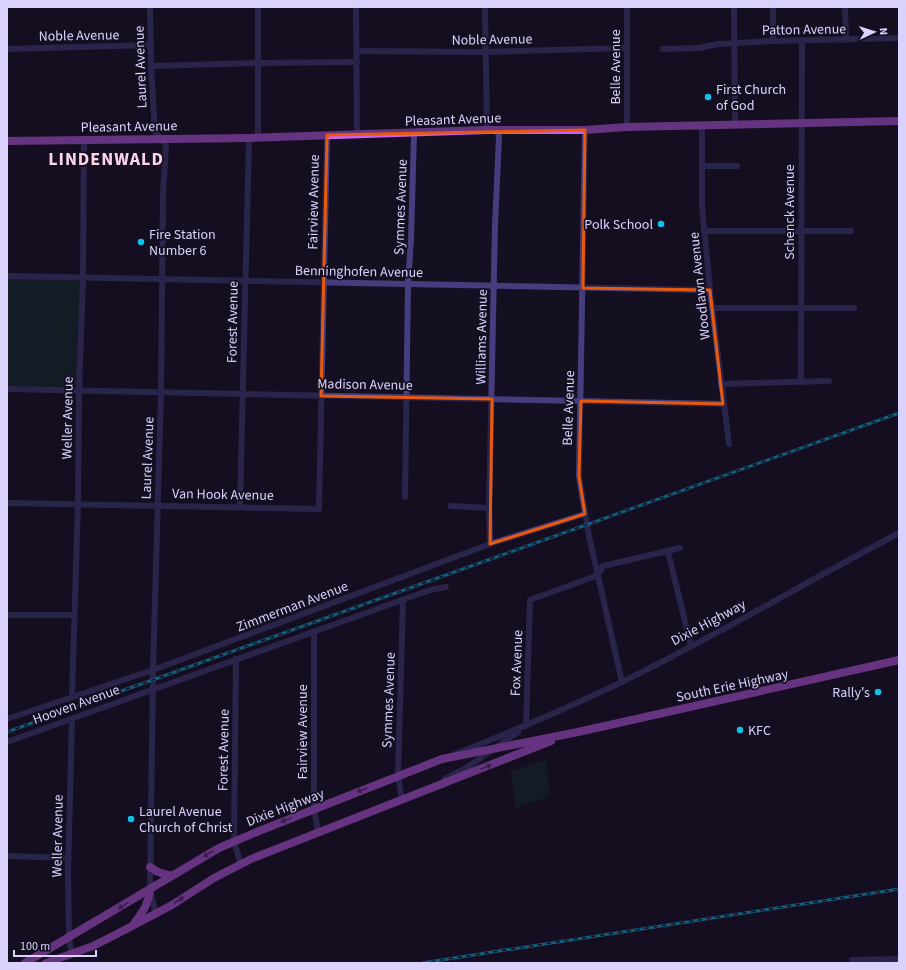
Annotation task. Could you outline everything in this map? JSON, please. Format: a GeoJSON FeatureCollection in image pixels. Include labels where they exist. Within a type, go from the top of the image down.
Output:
{"type":"FeatureCollection","features":[{"type":"Feature","properties":{"kind":"main road","name":"Pleasant Avenue"},"geometry":{"type":"LineString","coordinates":[[7,141],[258,138],[487,130],[585,130],[627,127],[801,122],[899,121]]}},
{"type":"Feature","properties":{"kind":"main road","name":"South Erie Highway"},"geometry":{"type":"LineString","coordinates":[[442,759],[570,733],[899,660]]}},
{"type":"Feature","properties":{"kind":"main road","name":"South Erie Highway"},"geometry":{"type":"LineString","coordinates":[[424,792],[570,733]]}},
{"type":"Feature","properties":{"kind":"main road","name":"Dixie Highway"},"geometry":{"type":"LineString","coordinates":[[25,963],[219,848],[442,759]]}},
{"type":"Feature","properties":{"kind":"main road","name":"Dixie Highway"},"geometry":{"type":"LineString","coordinates":[[46,963],[93,946],[133,926],[172,905],[214,878],[265,853],[424,792]]}},
{"type":"Feature","properties":{"kind":"main road"},"geometry":{"type":"LineString","coordinates":[[150,867],[158,872],[172,876]]}},
{"type":"Feature","properties":{"kind":"main road"},"geometry":{"type":"LineString","coordinates":[[133,926],[146,908],[149,901],[150,890]]}},
{"type":"Feature","properties":{"kind":"street","name":"Laurel Avenue"},"geometry":{"type":"LineString","coordinates":[[150,7],[151,66],[155,132],[166,145],[163,193],[161,392],[152,689],[150,890],[156,914]]}},
{"type":"Feature","properties":{"kind":"street"},"geometry":{"type":"LineString","coordinates":[[258,7],[258,138]]}},
{"type":"Feature","properties":{"kind":"street"},"geometry":{"type":"LineString","coordinates":[[356,7],[357,134]]}},
{"type":"Feature","properties":{"kind":"street"},"geometry":{"type":"LineString","coordinates":[[485,7],[487,130]]}},
{"type":"Feature","properties":{"kind":"street","name":"Belle Avenue"},"geometry":{"type":"LineString","coordinates":[[627,7],[627,127]]}},
{"type":"Feature","properties":{"kind":"street"},"geometry":{"type":"LineString","coordinates":[[734,7],[735,124]]}},
{"type":"Feature","properties":{"kind":"street"},"geometry":{"type":"LineString","coordinates":[[773,7],[773,41]]}},
{"type":"Feature","properties":{"kind":"street"},"geometry":{"type":"LineString","coordinates":[[845,7],[846,40]]}},
{"type":"Feature","properties":{"kind":"street","name":"Patton Avenue"},"geometry":{"type":"LineString","coordinates":[[734,43],[899,38]]}},
{"type":"Feature","properties":{"kind":"street","name":"Schenck Avenue"},"geometry":{"type":"LineString","coordinates":[[801,382],[802,42]]}},
{"type":"Feature","properties":{"kind":"street"},"geometry":{"type":"LineString","coordinates":[[663,49],[699,48],[718,44],[734,43]]}},
{"type":"Feature","properties":{"kind":"street","name":"Noble Avenue"},"geometry":{"type":"LineString","coordinates":[[7,48],[151,45]]}},
{"type":"Feature","properties":{"kind":"street","name":"Noble Avenue"},"geometry":{"type":"LineString","coordinates":[[357,51],[485,52],[627,48]]}},
{"type":"Feature","properties":{"kind":"street"},"geometry":{"type":"LineString","coordinates":[[151,66],[357,62]]}},
{"type":"Feature","properties":{"kind":"street","name":"Woodlawn Avenue"},"geometry":{"type":"LineString","coordinates":[[702,125],[702,206],[704,231],[723,404],[729,444]]}},
{"type":"Feature","properties":{"kind":"street","name":"Belle Avenue"},"geometry":{"type":"LineString","coordinates":[[585,130],[579,476],[585,514],[622,682]]}},
{"type":"Feature","properties":{"kind":"street","name":"Williams Avenue"},"geometry":{"type":"LineString","coordinates":[[490,544],[489,508],[495,225],[499,143],[498,131]]}},
{"type":"Feature","properties":{"kind":"street","name":"Symmes Avenue"},"geometry":{"type":"LineString","coordinates":[[405,497],[408,284],[411,240],[414,133]]}},
{"type":"Feature","properties":{"kind":"street","name":"Fairview Avenue"},"geometry":{"type":"LineString","coordinates":[[319,509],[327,135]]}},
{"type":"Feature","properties":{"kind":"street","name":"Forest Avenue"},"geometry":{"type":"LineString","coordinates":[[240,506],[249,138]]}},
{"type":"Feature","properties":{"kind":"street","name":"Weller Avenue"},"geometry":{"type":"LineString","coordinates":[[72,696],[83,277],[84,140]]}},
{"type":"Feature","properties":{"kind":"street"},"geometry":{"type":"LineString","coordinates":[[702,166],[737,166]]}},
{"type":"Feature","properties":{"kind":"street"},"geometry":{"type":"LineString","coordinates":[[704,231],[851,231]]}},
{"type":"Feature","properties":{"kind":"street","name":"Benninghofen Avenue"},"geometry":{"type":"LineString","coordinates":[[7,276],[710,290]]}},
{"type":"Feature","properties":{"kind":"street"},"geometry":{"type":"LineString","coordinates":[[713,308],[854,308]]}},
{"type":"Feature","properties":{"kind":"street"},"geometry":{"type":"LineString","coordinates":[[721,384],[829,381]]}},
{"type":"Feature","properties":{"kind":"street","name":"Madison Avenue"},"geometry":{"type":"LineString","coordinates":[[7,389],[723,404]]}},
{"type":"Feature","properties":{"kind":"street","name":"Van Hook Avenue"},"geometry":{"type":"LineString","coordinates":[[7,503],[240,506],[319,509]]}},
{"type":"Feature","properties":{"kind":"street"},"geometry":{"type":"LineString","coordinates":[[451,506],[489,508]]}},
{"type":"Feature","properties":{"kind":"street","name":"Zimmerman Avenue"},"geometry":{"type":"LineString","coordinates":[[7,719],[153,670],[490,544],[585,514]]}},
{"type":"Feature","properties":{"kind":"street","name":"Dixie Highway"},"geometry":{"type":"LineString","coordinates":[[442,759],[526,726],[622,682],[899,533]]}},
{"type":"Feature","properties":{"kind":"street"},"geometry":{"type":"LineString","coordinates":[[598,575],[603,566],[680,548]]}},
{"type":"Feature","properties":{"kind":"street"},"geometry":{"type":"LineString","coordinates":[[668,552],[691,646]]}},
{"type":"Feature","properties":{"kind":"street","name":"Fox Avenue"},"geometry":{"type":"LineString","coordinates":[[526,726],[530,600],[598,575]]}},
{"type":"Feature","properties":{"kind":"street"},"geometry":{"type":"LineString","coordinates":[[152,689],[430,590],[446,587]]}},
{"type":"Feature","properties":{"kind":"street","name":"Symmes Avenue"},"geometry":{"type":"LineString","coordinates":[[402,800],[398,776],[404,600]]}},
{"type":"Feature","properties":{"kind":"street"},"geometry":{"type":"LineString","coordinates":[[7,615],[74,615]]}},
{"type":"Feature","properties":{"kind":"street","name":"Fairview Avenue"},"geometry":{"type":"LineString","coordinates":[[314,631],[314,809],[318,832]]}},
{"type":"Feature","properties":{"kind":"street","name":"Forest Avenue"},"geometry":{"type":"LineString","coordinates":[[236,659],[234,841],[241,865]]}},
{"type":"Feature","properties":{"kind":"street","name":"Hooven Avenue"},"geometry":{"type":"LineString","coordinates":[[7,742],[152,689]]}},
{"type":"Feature","properties":{"kind":"street","name":"Weller Avenue"},"geometry":{"type":"LineString","coordinates":[[72,719],[68,858],[69,938],[72,954]]}},
{"type":"Feature","properties":{"kind":"street","name":"Dixie Highway"},"geometry":{"type":"LineString","coordinates":[[424,792],[466,768],[526,726]]}},
{"type":"Feature","properties":{"kind":"street"},"geometry":{"type":"LineString","coordinates":[[7,856],[68,858]]}},
{"type":"Feature","properties":{"kind":"street"},"geometry":{"type":"LineString","coordinates":[[852,960],[899,959]]}},
{"type":"Feature","properties":{"kind":"highlighted area"},"geometry":{"type":"Polygon","coordinates":[[[585,130],[583,288],[710,290],[723,404],[581,401],[579,476],[585,514],[490,544],[492,399],[321,396],[327,135],[585,130]]]}},
{"type":"Feature","properties":{"kind":"green space"},"geometry":{"type":"Polygon","coordinates":[[[7,276],[83,277],[79,391],[7,389],[7,276]]]}},
{"type":"Feature","properties":{"kind":"green space"},"geometry":{"type":"Polygon","coordinates":[[[546,759],[550,796],[516,808],[510,772],[546,759]]]}},
{"type":"Feature","properties":{"kind":"railway"},"geometry":{"type":"LineString","coordinates":[[7,732],[899,413]]}},
{"type":"Feature","properties":{"kind":"railway"},"geometry":{"type":"LineString","coordinates":[[422,963],[899,889]]}},
{"type":"Feature","properties":{"kind":"place","name":"First Church of God"},"geometry":{"type":"Point","coordinates":[708,97]}},
{"type":"Feature","properties":{"kind":"place","name":"Polk School"},"geometry":{"type":"Point","coordinates":[661,224]}},
{"type":"Feature","properties":{"kind":"place","name":"Fire Station Number 6"},"geometry":{"type":"Point","coordinates":[141,242]}},
{"type":"Feature","properties":{"kind":"place","name":"Rally's"},"geometry":{"type":"Point","coordinates":[878,692]}},
{"type":"Feature","properties":{"kind":"place","name":"KFC"},"geometry":{"type":"Point","coordinates":[740,730]}},
{"type":"Feature","properties":{"kind":"place","name":"Laurel Avenue Church of Christ"},"geometry":{"type":"Point","coordinates":[131,819]}},
{"type":"Feature","properties":{"kind":"district","name":"LINDENWALD"},"geometry":{"type":"Point","coordinates":[106,159]}}]}
